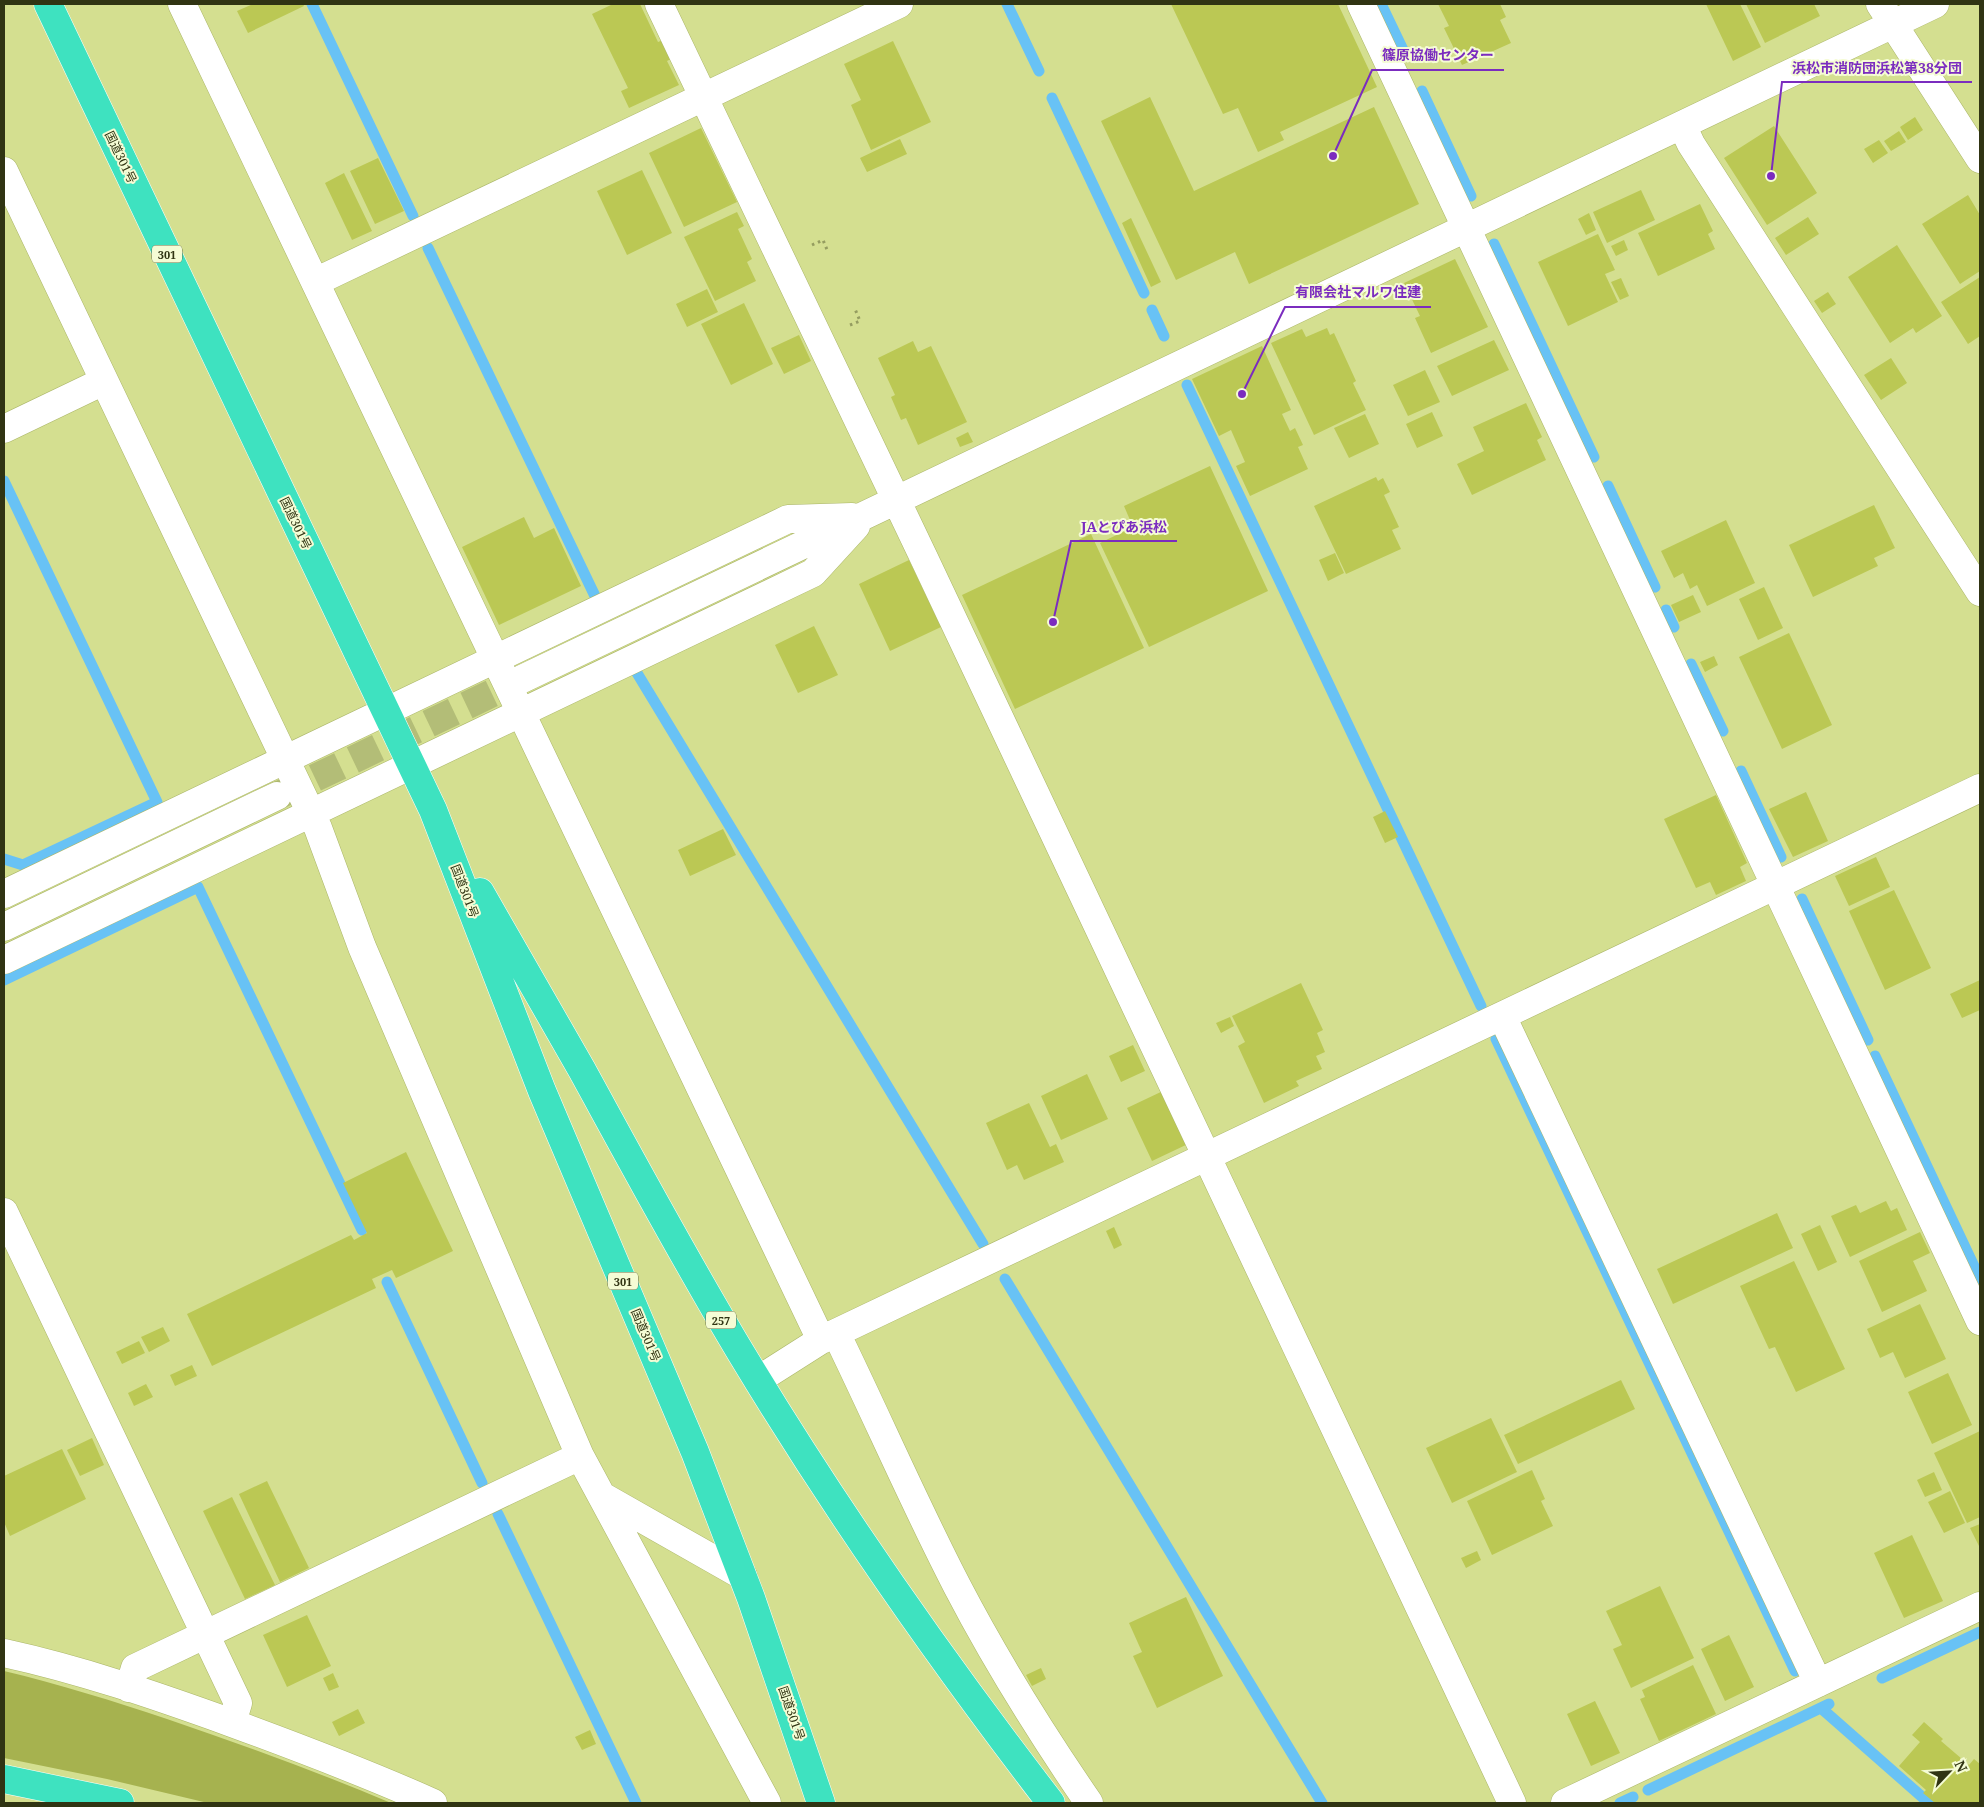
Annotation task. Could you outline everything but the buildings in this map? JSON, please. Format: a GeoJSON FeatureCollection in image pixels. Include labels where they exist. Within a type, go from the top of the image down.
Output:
{"type":"FeatureCollection","features":[{"type":"Feature","properties":{"kind":"highway","name":"国道301号"},"geometry":{"type":"LineString","coordinates":[[48,4],[433,810],[542,1091],[684,1426],[743,1576],[822,1803]]}},
{"type":"Feature","properties":{"kind":"highway","name":"257"},"geometry":{"type":"LineString","coordinates":[[433,810],[582,1072],[682,1254],[758,1380],[859,1538],[967,1691],[1051,1803]]}},
{"type":"Feature","properties":{"kind":"highway"},"geometry":{"type":"LineString","coordinates":[[4,1779],[120,1803]]}},
{"type":"Feature","properties":{"kind":"street"},"geometry":{"type":"LineString","coordinates":[[182,4],[521,713],[829,1337],[957,1586],[1004,1670],[1054,1752],[1088,1803]]}},
{"type":"Feature","properties":{"kind":"street"},"geometry":{"type":"LineString","coordinates":[[659,4],[896,500],[1512,1803]]}},
{"type":"Feature","properties":{"kind":"street"},"geometry":{"type":"LineString","coordinates":[[315,282],[899,4]]}},
{"type":"Feature","properties":{"kind":"street"},"geometry":{"type":"LineString","coordinates":[[1361,4],[1980,1321]]}},
{"type":"Feature","properties":{"kind":"street"},"geometry":{"type":"LineString","coordinates":[[522,679],[1682,125],[1887,14],[1935,4]]}},
{"type":"Feature","properties":{"kind":"street"},"geometry":{"type":"LineString","coordinates":[[1887,14],[1980,159]]}},
{"type":"Feature","properties":{"kind":"street"},"geometry":{"type":"LineString","coordinates":[[1682,125],[1691,144],[1980,592]]}},
{"type":"Feature","properties":{"kind":"street"},"geometry":{"type":"LineString","coordinates":[[4,171],[311,813],[362,947],[580,1456],[767,1803]]}},
{"type":"Feature","properties":{"kind":"street"},"geometry":{"type":"LineString","coordinates":[[4,430],[104,381]]}},
{"type":"Feature","properties":{"kind":"street"},"geometry":{"type":"LineString","coordinates":[[4,894],[788,519],[864,516]]}},
{"type":"Feature","properties":{"kind":"street"},"geometry":{"type":"LineString","coordinates":[[4,960],[814,573],[864,516]]}},
{"type":"Feature","properties":{"kind":"street"},"geometry":{"type":"LineString","coordinates":[[758,1380],[829,1337],[1980,788]]}},
{"type":"Feature","properties":{"kind":"street"},"geometry":{"type":"LineString","coordinates":[[4,927],[277,796]]}},
{"type":"Feature","properties":{"kind":"street"},"geometry":{"type":"LineString","coordinates":[[1502,1016],[1818,1683]]}},
{"type":"Feature","properties":{"kind":"street"},"geometry":{"type":"LineString","coordinates":[[4,1212],[238,1703],[232,1723]]}},
{"type":"Feature","properties":{"kind":"street"},"geometry":{"type":"LineString","coordinates":[[129,1688],[135,1668],[580,1456]]}},
{"type":"Feature","properties":{"kind":"street"},"geometry":{"type":"LineString","coordinates":[[602,1496],[743,1576]]}},
{"type":"Feature","properties":{"kind":"street"},"geometry":{"type":"LineString","coordinates":[[1565,1803],[1980,1606]]}},
{"type":"Feature","properties":{"kind":"street"},"geometry":{"type":"LineString","coordinates":[[4,1653],[36,1660],[129,1688],[232,1723],[302,1748],[433,1803]]}},
{"type":"Feature","properties":{"kind":"green space"},"geometry":{"type":"Polygon","coordinates":[[[4,1671],[86,1693],[167,1719],[336,1780],[391,1803],[208,1803],[107,1779],[4,1758],[4,1671]]]}},
{"type":"Feature","properties":{"kind":"waterway"},"geometry":{"type":"LineString","coordinates":[[312,4],[413,216]]}},
{"type":"Feature","properties":{"kind":"waterway"},"geometry":{"type":"LineString","coordinates":[[1007,4],[1039,71]]}},
{"type":"Feature","properties":{"kind":"waterway"},"geometry":{"type":"LineString","coordinates":[[1381,4],[1404,52]]}},
{"type":"Feature","properties":{"kind":"waterway"},"geometry":{"type":"LineString","coordinates":[[1422,91],[1471,196]]}},
{"type":"Feature","properties":{"kind":"waterway"},"geometry":{"type":"LineString","coordinates":[[1052,98],[1144,293]]}},
{"type":"Feature","properties":{"kind":"waterway"},"geometry":{"type":"LineString","coordinates":[[1494,244],[1594,457]]}},
{"type":"Feature","properties":{"kind":"waterway"},"geometry":{"type":"LineString","coordinates":[[428,248],[595,596]]}},
{"type":"Feature","properties":{"kind":"waterway"},"geometry":{"type":"LineString","coordinates":[[1152,310],[1164,336]]}},
{"type":"Feature","properties":{"kind":"waterway"},"geometry":{"type":"LineString","coordinates":[[1187,385],[1481,1006]]}},
{"type":"Feature","properties":{"kind":"waterway"},"geometry":{"type":"LineString","coordinates":[[4,481],[157,802],[23,865],[4,859]]}},
{"type":"Feature","properties":{"kind":"waterway"},"geometry":{"type":"LineString","coordinates":[[1608,486],[1655,587]]}},
{"type":"Feature","properties":{"kind":"waterway"},"geometry":{"type":"LineString","coordinates":[[1666,610],[1674,627]]}},
{"type":"Feature","properties":{"kind":"waterway"},"geometry":{"type":"LineString","coordinates":[[1691,664],[1723,731]]}},
{"type":"Feature","properties":{"kind":"waterway"},"geometry":{"type":"LineString","coordinates":[[637,673],[983,1244]]}},
{"type":"Feature","properties":{"kind":"waterway"},"geometry":{"type":"LineString","coordinates":[[1741,771],[1781,857]]}},
{"type":"Feature","properties":{"kind":"waterway"},"geometry":{"type":"LineString","coordinates":[[4,980],[198,887],[362,1230]]}},
{"type":"Feature","properties":{"kind":"waterway"},"geometry":{"type":"LineString","coordinates":[[1802,899],[1868,1040]]}},
{"type":"Feature","properties":{"kind":"waterway"},"geometry":{"type":"LineString","coordinates":[[1496,1039],[1795,1671]]}},
{"type":"Feature","properties":{"kind":"waterway"},"geometry":{"type":"LineString","coordinates":[[1875,1056],[1980,1279]]}},
{"type":"Feature","properties":{"kind":"waterway"},"geometry":{"type":"LineString","coordinates":[[1005,1279],[1322,1803]]}},
{"type":"Feature","properties":{"kind":"waterway"},"geometry":{"type":"LineString","coordinates":[[387,1282],[482,1483]]}},
{"type":"Feature","properties":{"kind":"waterway"},"geometry":{"type":"LineString","coordinates":[[498,1514],[636,1803]]}},
{"type":"Feature","properties":{"kind":"waterway"},"geometry":{"type":"LineString","coordinates":[[1882,1678],[1980,1632]]}},
{"type":"Feature","properties":{"kind":"waterway"},"geometry":{"type":"LineString","coordinates":[[1648,1790],[1829,1704]]}},
{"type":"Feature","properties":{"kind":"waterway"},"geometry":{"type":"LineString","coordinates":[[1821,1708],[1929,1803]]}},
{"type":"Feature","properties":{"kind":"waterway"},"geometry":{"type":"LineString","coordinates":[[1620,1803],[1633,1797]]}},
{"type":"Feature","properties":{"kind":"tunnel"},"geometry":{"type":"LineString","coordinates":[[277,796],[522,679]]}},
{"type":"Feature","properties":{"kind":"place","name":"篠原協働センター"},"geometry":{"type":"Point","coordinates":[1333,156]}},
{"type":"Feature","properties":{"kind":"place","name":"浜松市消防団浜松第38分団"},"geometry":{"type":"Point","coordinates":[1771,176]}},
{"type":"Feature","properties":{"kind":"place","name":"有限会社マルワ住建"},"geometry":{"type":"Point","coordinates":[1242,394]}},
{"type":"Feature","properties":{"kind":"place","name":"JAとぴあ浜松"},"geometry":{"type":"Point","coordinates":[1053,622]}}]}
